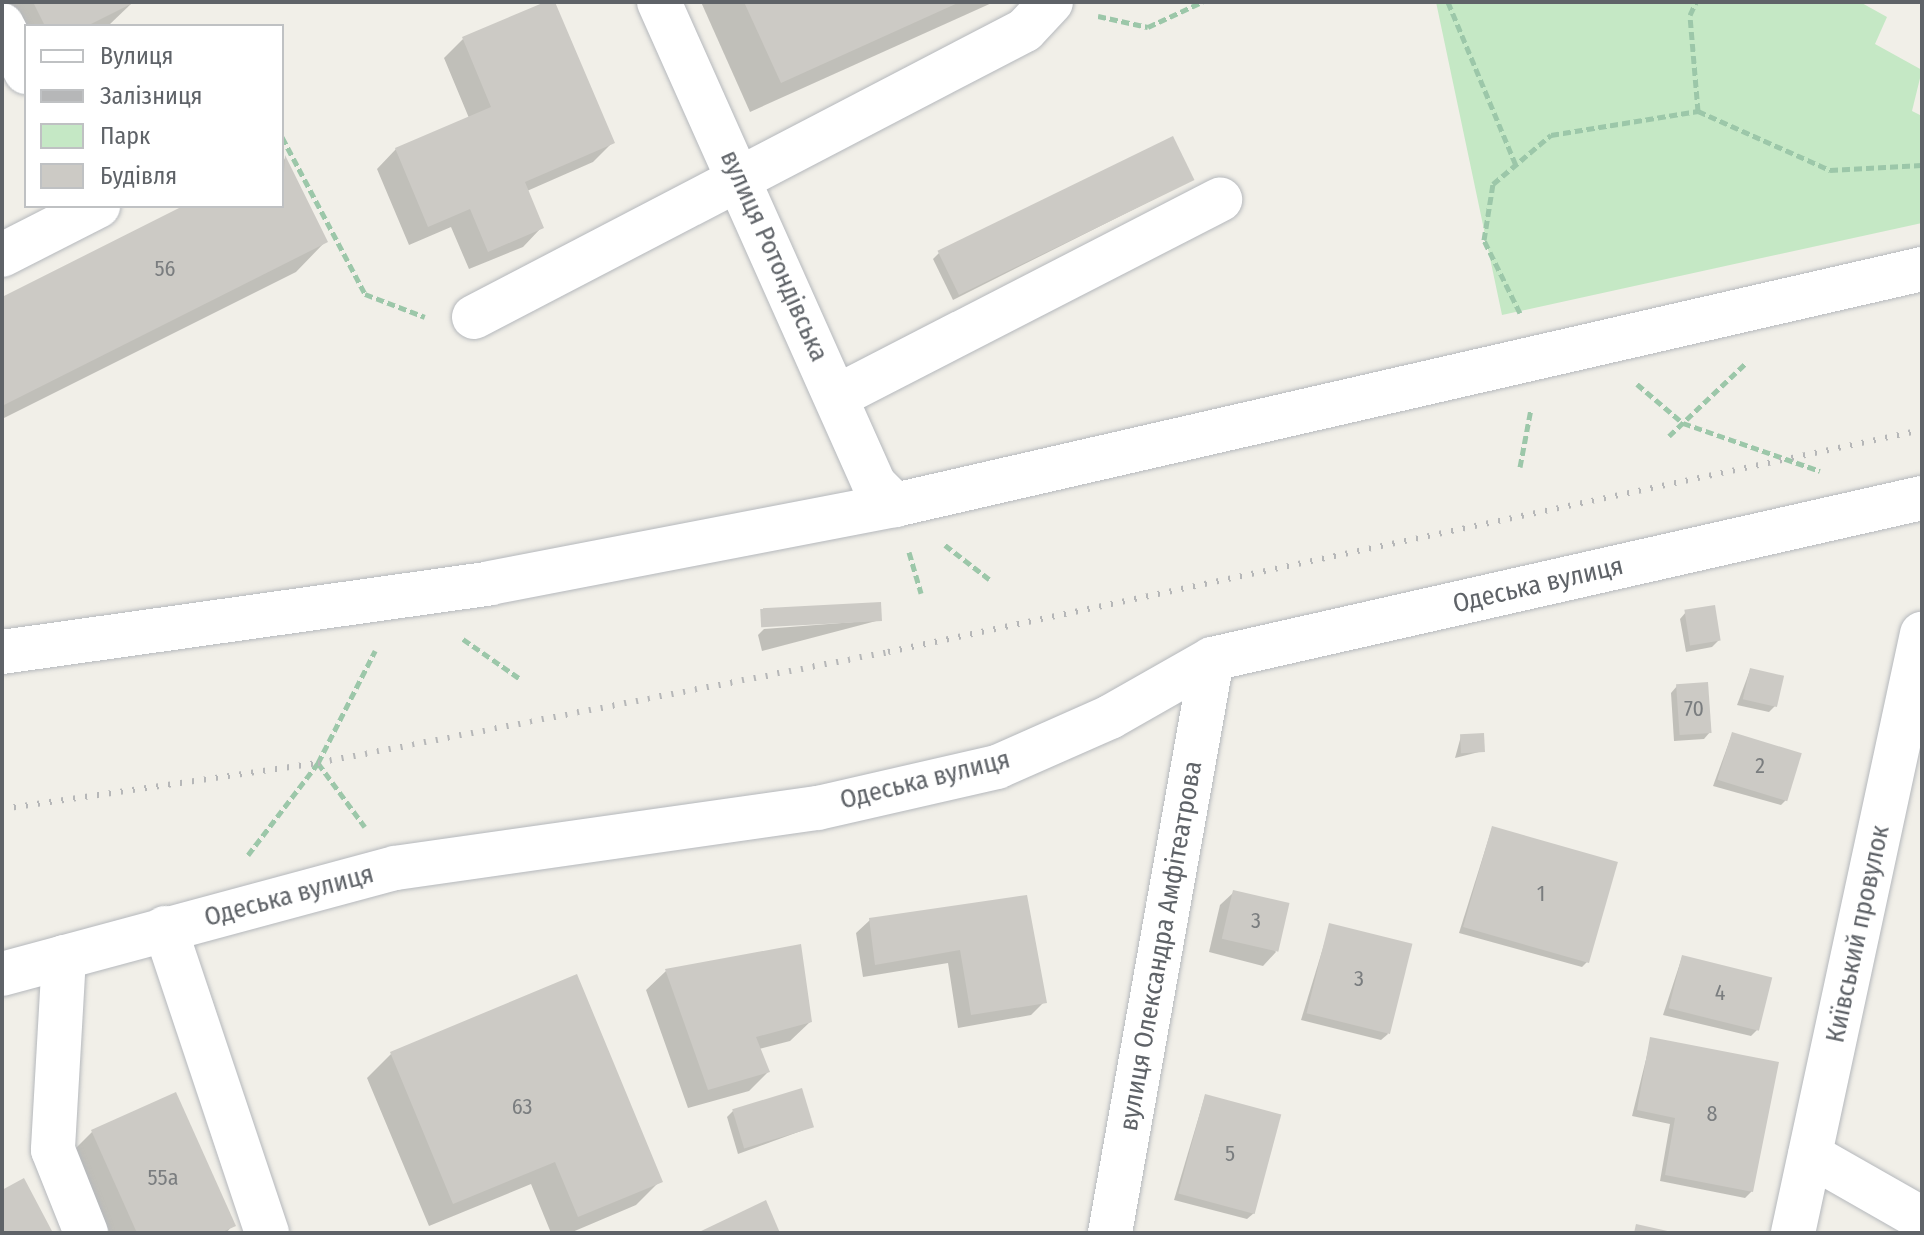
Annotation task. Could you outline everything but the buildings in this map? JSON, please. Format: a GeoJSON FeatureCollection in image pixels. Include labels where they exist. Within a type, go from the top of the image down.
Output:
{"type":"FeatureCollection","features":[{"type":"Feature","properties":{"kind":"street","name":"вулиця Ротондівська"},"geometry":{"type":"LineString","coordinates":[[659,2],[741,179],[874,484],[895,505]]}},
{"type":"Feature","properties":{"kind":"street"},"geometry":{"type":"LineString","coordinates":[[474,317],[1025,30],[1050,4]]}},
{"type":"Feature","properties":{"kind":"street"},"geometry":{"type":"LineString","coordinates":[[2,25],[24,68]]}},
{"type":"Feature","properties":{"kind":"street"},"geometry":{"type":"LineString","coordinates":[[836,397],[1220,200]]}},
{"type":"Feature","properties":{"kind":"street"},"geometry":{"type":"LineString","coordinates":[[2,255],[93,208]]}},
{"type":"Feature","properties":{"kind":"street"},"geometry":{"type":"LineString","coordinates":[[2,652],[403,597],[895,505],[1922,269]]}},
{"type":"Feature","properties":{"kind":"street","name":"Одеська вулиця"},"geometry":{"type":"LineString","coordinates":[[2,974],[395,868],[818,808],[997,767],[1110,717],[1212,659],[1922,498]]}},
{"type":"Feature","properties":{"kind":"street","name":"Київський провулок"},"geometry":{"type":"LineString","coordinates":[[1793,1233],[1922,634]]}},
{"type":"Feature","properties":{"kind":"street","name":"вулиця Олександра Амфітеатрова"},"geometry":{"type":"LineString","coordinates":[[1110,1233],[1212,659]]}},
{"type":"Feature","properties":{"kind":"street"},"geometry":{"type":"LineString","coordinates":[[165,928],[267,1233]]}},
{"type":"Feature","properties":{"kind":"street"},"geometry":{"type":"LineString","coordinates":[[64,957],[53,1150],[86,1233]]}},
{"type":"Feature","properties":{"kind":"street"},"geometry":{"type":"LineString","coordinates":[[1810,1155],[1922,1219]]}},
{"type":"Feature","properties":{"kind":"path"},"geometry":{"type":"LineString","coordinates":[[1050,4],[1148,27],[1202,2]]}},
{"type":"Feature","properties":{"kind":"path"},"geometry":{"type":"LineString","coordinates":[[1448,2],[1516,165]]}},
{"type":"Feature","properties":{"kind":"path"},"geometry":{"type":"LineString","coordinates":[[1696,2],[1690,15],[1698,111]]}},
{"type":"Feature","properties":{"kind":"path"},"geometry":{"type":"LineString","coordinates":[[1541,356],[1484,240],[1493,184],[1551,135],[1698,111],[1830,170],[1922,165]]}},
{"type":"Feature","properties":{"kind":"path"},"geometry":{"type":"LineString","coordinates":[[284,141],[365,294],[410,317],[474,317]]}},
{"type":"Feature","properties":{"kind":"path"},"geometry":{"type":"LineString","coordinates":[[1590,345],[1683,423],[1802,460]]}},
{"type":"Feature","properties":{"kind":"path"},"geometry":{"type":"LineString","coordinates":[[244,859],[318,763],[403,597]]}},
{"type":"Feature","properties":{"kind":"path"},"geometry":{"type":"LineString","coordinates":[[318,763],[395,868]]}},
{"type":"Feature","properties":{"kind":"green space"},"geometry":{"type":"Polygon","coordinates":[[[1436,2],[1860,2],[1887,17],[1875,44],[1922,70],[1912,111],[1922,116],[1922,223],[1502,315],[1436,2]]]}},
{"type":"Feature","properties":{"kind":"railway"},"geometry":{"type":"LineString","coordinates":[[2,809],[318,763],[888,652],[1922,430]]}}]}
